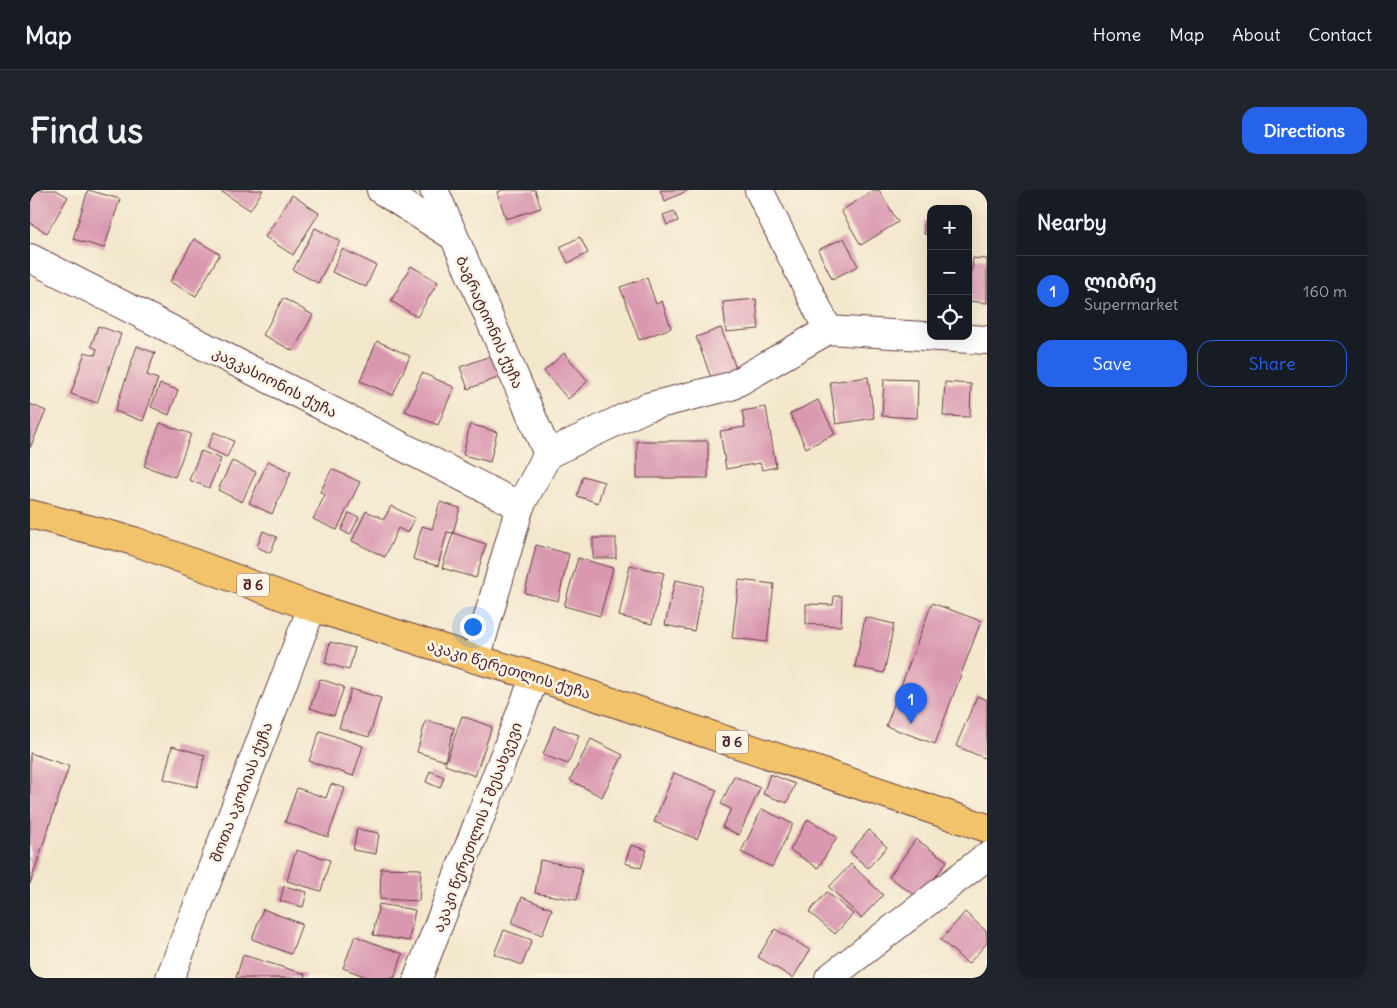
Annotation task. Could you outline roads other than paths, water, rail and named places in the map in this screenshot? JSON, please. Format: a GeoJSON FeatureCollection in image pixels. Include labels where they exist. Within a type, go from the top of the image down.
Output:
{"type":"FeatureCollection","features":[{"type":"Feature","properties":{"kind":"main road","name":"აკაკი წერეთლის ქუჩა"},"geometry":{"type":"LineString","coordinates":[[30,514],[134,541],[312,607],[476,660],[535,676],[987,828]]}},
{"type":"Feature","properties":{"kind":"street"},"geometry":{"type":"LineString","coordinates":[[381,190],[452,236]]}},
{"type":"Feature","properties":{"kind":"street","name":"ბაგრატიონის ქუჩა"},"geometry":{"type":"LineString","coordinates":[[434,190],[452,236],[548,454]]}},
{"type":"Feature","properties":{"kind":"street"},"geometry":{"type":"LineString","coordinates":[[759,190],[828,330]]}},
{"type":"Feature","properties":{"kind":"street","name":"კავკასიონის ქუჩა"},"geometry":{"type":"LineString","coordinates":[[30,258],[520,506]]}},
{"type":"Feature","properties":{"kind":"street"},"geometry":{"type":"LineString","coordinates":[[476,660],[520,506],[548,454],[647,407],[731,386],[828,330],[987,340]]}},
{"type":"Feature","properties":{"kind":"street","name":"შოთა აკობიას ქუჩა"},"geometry":{"type":"LineString","coordinates":[[170,978],[312,607]]}},
{"type":"Feature","properties":{"kind":"street","name":"აკაკი წერეთლის I შესახვევი"},"geometry":{"type":"LineString","coordinates":[[418,978],[535,676]]}},
{"type":"Feature","properties":{"kind":"street"},"geometry":{"type":"LineString","coordinates":[[829,978],[987,856]]}},
{"type":"Feature","properties":{"kind":"place","name":"ლიბრე"},"geometry":{"type":"Point","coordinates":[911,724]}}]}
